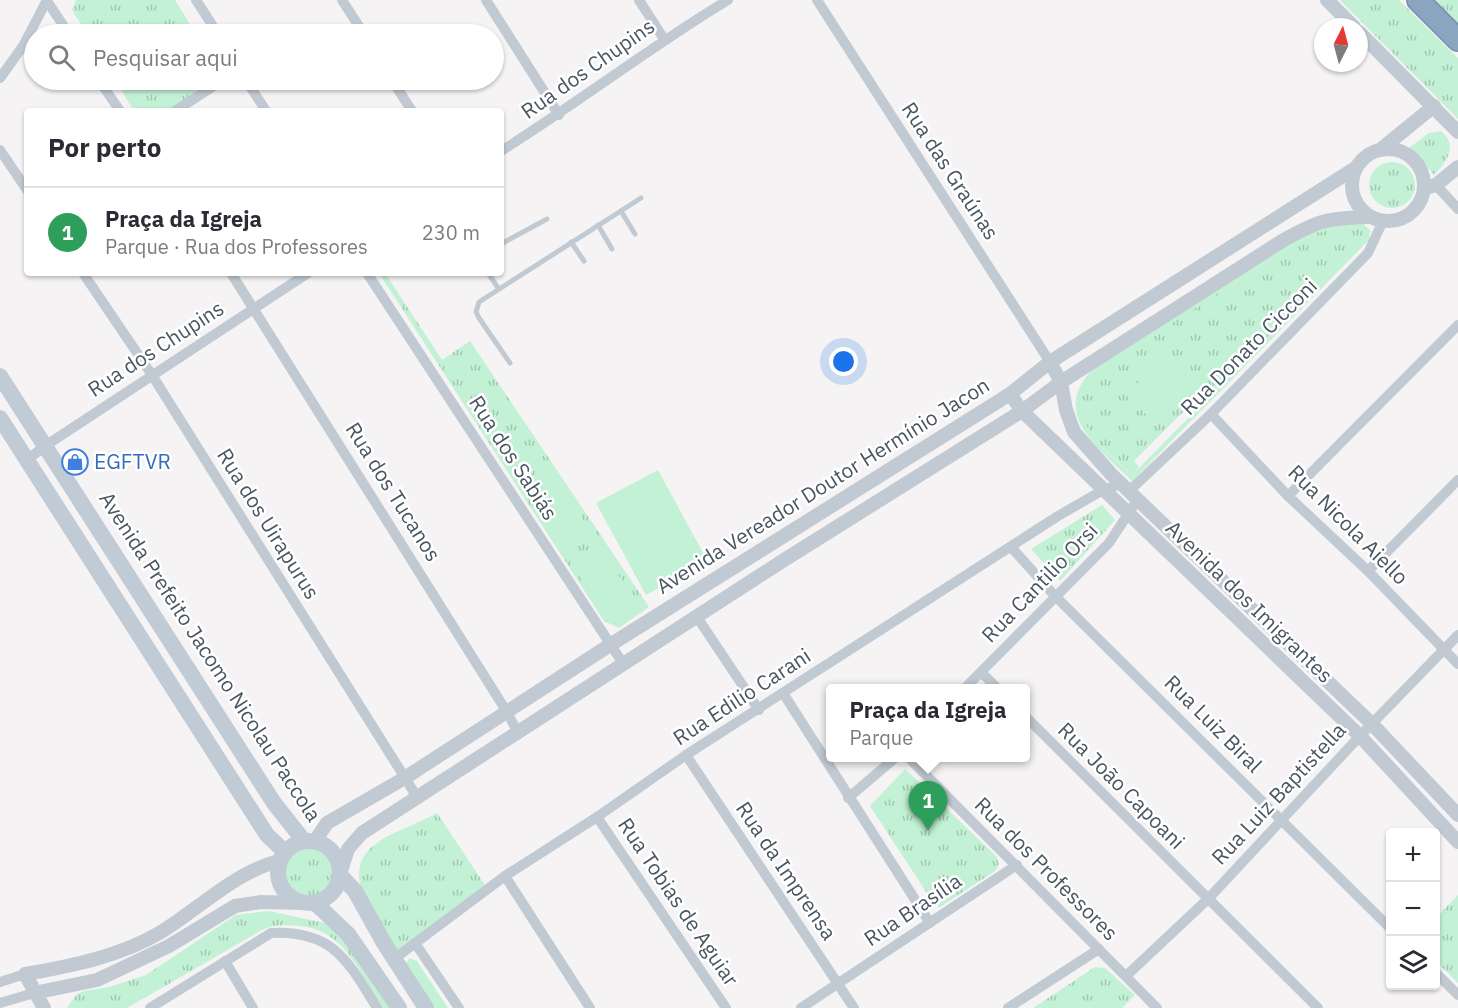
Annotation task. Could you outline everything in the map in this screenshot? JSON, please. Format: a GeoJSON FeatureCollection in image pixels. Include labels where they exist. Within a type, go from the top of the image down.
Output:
{"type":"FeatureCollection","features":[{"type":"Feature","properties":{"kind":"highway"},"geometry":{"type":"LineString","coordinates":[[1418,0],[1458,40]]}},
{"type":"Feature","properties":{"kind":"main road","name":"Avenida Prefeito Jacomo Nicolau Paccola"},"geometry":{"type":"LineString","coordinates":[[0,376],[274,803],[309,841]]}},
{"type":"Feature","properties":{"kind":"main road"},"geometry":{"type":"LineString","coordinates":[[0,418],[282,856],[278,875],[282,888],[291,898],[310,903],[348,934],[399,1008]]}},
{"type":"Feature","properties":{"kind":"main road"},"geometry":{"type":"LineString","coordinates":[[282,856],[309,841],[334,852],[341,874],[355,891],[394,959],[426,1008]]}},
{"type":"Feature","properties":{"kind":"main road"},"geometry":{"type":"LineString","coordinates":[[310,903],[333,894],[341,874]]}},
{"type":"Feature","properties":{"kind":"street"},"geometry":{"type":"LineString","coordinates":[[196,0],[212,24]]}},
{"type":"Feature","properties":{"kind":"street"},"geometry":{"type":"LineString","coordinates":[[342,0],[358,24]]}},
{"type":"Feature","properties":{"kind":"street"},"geometry":{"type":"LineString","coordinates":[[486,0],[501,24]]}},
{"type":"Feature","properties":{"kind":"street"},"geometry":{"type":"LineString","coordinates":[[639,0],[664,39]]}},
{"type":"Feature","properties":{"kind":"street","name":"Rua dos Chupins"},"geometry":{"type":"LineString","coordinates":[[504,149],[559,115],[664,39],[728,0]]}},
{"type":"Feature","properties":{"kind":"street","name":"Rua das Graúnas"},"geometry":{"type":"LineString","coordinates":[[817,0],[1050,362]]}},
{"type":"Feature","properties":{"kind":"street"},"geometry":{"type":"LineString","coordinates":[[1327,0],[1345,18]]}},
{"type":"Feature","properties":{"kind":"street"},"geometry":{"type":"LineString","coordinates":[[35,24],[47,1],[62,24]]}},
{"type":"Feature","properties":{"kind":"street"},"geometry":{"type":"LineString","coordinates":[[504,28],[559,115]]}},
{"type":"Feature","properties":{"kind":"street"},"geometry":{"type":"LineString","coordinates":[[1368,41],[1458,132]]}},
{"type":"Feature","properties":{"kind":"street"},"geometry":{"type":"LineString","coordinates":[[0,78],[24,44]]}},
{"type":"Feature","properties":{"kind":"street"},"geometry":{"type":"LineString","coordinates":[[106,90],[118,108]]}},
{"type":"Feature","properties":{"kind":"street"},"geometry":{"type":"LineString","coordinates":[[180,108],[208,90]]}},
{"type":"Feature","properties":{"kind":"street"},"geometry":{"type":"LineString","coordinates":[[252,90],[264,108]]}},
{"type":"Feature","properties":{"kind":"street"},"geometry":{"type":"LineString","coordinates":[[398,90],[410,108]]}},
{"type":"Feature","properties":{"kind":"street"},"geometry":{"type":"LineString","coordinates":[[1434,106],[1379,150],[1366,157],[1357,167],[1353,180],[1353,194],[1359,207],[1377,219],[1398,220],[1411,214],[1430,187],[1458,167]]}},
{"type":"Feature","properties":{"kind":"street"},"geometry":{"type":"LineString","coordinates":[[0,150],[24,186]]}},
{"type":"Feature","properties":{"kind":"street"},"geometry":{"type":"LineString","coordinates":[[1379,150],[1396,150],[1412,158],[1430,187],[1458,209]]}},
{"type":"Feature","properties":{"kind":"street","name":"Avenida Vereador Doutor Hermínio Jacon"},"geometry":{"type":"LineString","coordinates":[[309,841],[327,823],[403,779],[610,645],[1010,393],[1050,362],[1357,167]]}},
{"type":"Feature","properties":{"kind":"street","name":"Avenida Vereador Doutor Hermínio Jacon"},"geometry":{"type":"LineString","coordinates":[[341,874],[352,842],[417,797],[698,618],[784,560],[1022,411],[1061,382],[1311,224],[1331,218],[1377,219]]}},
{"type":"Feature","properties":{"kind":"street","name":"Rua Donato Cicconi"},"geometry":{"type":"LineString","coordinates":[[1129,491],[1211,414],[1368,254],[1377,219]]}},
{"type":"Feature","properties":{"kind":"street","name":"Rua dos Uirapurus"},"geometry":{"type":"LineString","coordinates":[[86,276],[152,375],[403,779],[417,797]]}},
{"type":"Feature","properties":{"kind":"street","name":"Rua dos Tucanos"},"geometry":{"type":"LineString","coordinates":[[233,276],[518,733]]}},
{"type":"Feature","properties":{"kind":"street","name":"Rua dos Chupins"},"geometry":{"type":"LineString","coordinates":[[27,460],[303,276]]}},
{"type":"Feature","properties":{"kind":"street","name":"Rua dos Sabiás"},"geometry":{"type":"LineString","coordinates":[[369,276],[624,664]]}},
{"type":"Feature","properties":{"kind":"street"},"geometry":{"type":"LineString","coordinates":[[1288,496],[1458,325]]}},
{"type":"Feature","properties":{"kind":"street","name":"Avenida dos Imigrantes"},"geometry":{"type":"LineString","coordinates":[[1050,362],[1061,382],[1074,432],[1129,491],[1372,724],[1458,815]]}},
{"type":"Feature","properties":{"kind":"street","name":"Avenida dos Imigrantes"},"geometry":{"type":"LineString","coordinates":[[1010,393],[1022,411],[1128,516],[1360,736],[1458,842]]}},
{"type":"Feature","properties":{"kind":"street","name":"Rua Nicola Aiello"},"geometry":{"type":"LineString","coordinates":[[1211,414],[1288,496],[1368,571],[1458,663]]}},
{"type":"Feature","properties":{"kind":"street"},"geometry":{"type":"LineString","coordinates":[[1368,571],[1458,480]]}},
{"type":"Feature","properties":{"kind":"street","name":"Rua Edilio Carani"},"geometry":{"type":"LineString","coordinates":[[394,959],[505,876],[597,817],[686,755],[1011,547],[1103,490],[1129,491]]}},
{"type":"Feature","properties":{"kind":"street","name":"Rua Cantilio Orsi"},"geometry":{"type":"LineString","coordinates":[[968,684],[1109,543],[1128,516],[1129,491]]}},
{"type":"Feature","properties":{"kind":"street","name":"Rua Luiz Biral"},"geometry":{"type":"LineString","coordinates":[[1011,547],[1055,596],[1386,924]]}},
{"type":"Feature","properties":{"kind":"street"},"geometry":{"type":"LineString","coordinates":[[698,618],[759,710]]}},
{"type":"Feature","properties":{"kind":"street","name":"Rua Luiz Baptistella"},"geometry":{"type":"LineString","coordinates":[[1126,976],[1208,899],[1281,819],[1458,635]]}},
{"type":"Feature","properties":{"kind":"street"},"geometry":{"type":"LineString","coordinates":[[981,672],[993,684]]}},
{"type":"Feature","properties":{"kind":"street"},"geometry":{"type":"LineString","coordinates":[[783,693],[930,923]]}},
{"type":"Feature","properties":{"kind":"street","name":"Rua João Capoani"},"geometry":{"type":"LineString","coordinates":[[1030,721],[1318,1008]]}},
{"type":"Feature","properties":{"kind":"street","name":"Rua da Imprensa"},"geometry":{"type":"LineString","coordinates":[[686,755],[854,1008]]}},
{"type":"Feature","properties":{"kind":"street"},"geometry":{"type":"LineString","coordinates":[[848,798],[890,762]]}},
{"type":"Feature","properties":{"kind":"street","name":"Rua dos Professores"},"geometry":{"type":"LineString","coordinates":[[913,762],[961,813],[1017,864],[1157,1008]]}},
{"type":"Feature","properties":{"kind":"street","name":"Rua Tobias de Aguiar"},"geometry":{"type":"LineString","coordinates":[[597,817],[726,1008]]}},
{"type":"Feature","properties":{"kind":"street"},"geometry":{"type":"LineString","coordinates":[[0,982],[92,960],[127,948],[160,933],[245,875],[282,856]]}},
{"type":"Feature","properties":{"kind":"street","name":"Rua Brasília"},"geometry":{"type":"LineString","coordinates":[[801,1008],[1017,864]]}},
{"type":"Feature","properties":{"kind":"street"},"geometry":{"type":"LineString","coordinates":[[505,876],[590,1008]]}},
{"type":"Feature","properties":{"kind":"street"},"geometry":{"type":"LineString","coordinates":[[0,1003],[34,993],[97,980],[169,946],[236,906],[261,902],[310,903]]}},
{"type":"Feature","properties":{"kind":"street"},"geometry":{"type":"LineString","coordinates":[[150,1008],[272,933],[294,932],[317,937],[340,954],[377,1008]]}},
{"type":"Feature","properties":{"kind":"street"},"geometry":{"type":"LineString","coordinates":[[415,943],[459,1008]]}},
{"type":"Feature","properties":{"kind":"street"},"geometry":{"type":"LineString","coordinates":[[1008,1008],[1099,949]]}},
{"type":"Feature","properties":{"kind":"street"},"geometry":{"type":"LineString","coordinates":[[225,961],[253,1008]]}},
{"type":"Feature","properties":{"kind":"street"},"geometry":{"type":"LineString","coordinates":[[26,974],[34,993],[44,1008]]}},
{"type":"Feature","properties":{"kind":"street"},"geometry":{"type":"LineString","coordinates":[[1440,977],[1458,995]]}},
{"type":"Feature","properties":{"kind":"lane"},"geometry":{"type":"LineString","coordinates":[[510,363],[476,312],[479,302],[641,198]]}},
{"type":"Feature","properties":{"kind":"lane"},"geometry":{"type":"LineString","coordinates":[[621,211],[635,234]]}},
{"type":"Feature","properties":{"kind":"lane"},"geometry":{"type":"LineString","coordinates":[[504,242],[547,219]]}},
{"type":"Feature","properties":{"kind":"lane"},"geometry":{"type":"LineString","coordinates":[[598,225],[612,249]]}},
{"type":"Feature","properties":{"kind":"lane"},"geometry":{"type":"LineString","coordinates":[[571,242],[584,261]]}},
{"type":"Feature","properties":{"kind":"lane"},"geometry":{"type":"LineString","coordinates":[[490,276],[498,288]]}},
{"type":"Feature","properties":{"kind":"green space"},"geometry":{"type":"Polygon","coordinates":[[[76,0],[175,0],[190,24],[81,24],[72,10],[76,0]]]}},
{"type":"Feature","properties":{"kind":"green space"},"geometry":{"type":"Polygon","coordinates":[[[1340,0],[1399,0],[1458,58],[1458,119],[1368,28],[1368,18],[1358,18],[1340,0]]]}},
{"type":"Feature","properties":{"kind":"green space"},"geometry":{"type":"Polygon","coordinates":[[[1432,0],[1458,0],[1458,26],[1432,0]]]}},
{"type":"Feature","properties":{"kind":"green space"},"geometry":{"type":"Polygon","coordinates":[[[121,90],[201,90],[172,108],[132,108],[121,90]]]}},
{"type":"Feature","properties":{"kind":"green space"},"geometry":{"type":"Polygon","coordinates":[[[1441,131],[1446,136],[1450,147],[1447,159],[1434,175],[1422,160],[1406,150],[1429,133],[1441,131]]]}},
{"type":"Feature","properties":{"kind":"green space"},"geometry":{"type":"Polygon","coordinates":[[[1392,162],[1408,169],[1415,185],[1408,201],[1392,208],[1376,201],[1369,185],[1376,169],[1392,162]]]}},
{"type":"Feature","properties":{"kind":"green space"},"geometry":{"type":"Polygon","coordinates":[[[1351,222],[1364,225],[1370,230],[1369,240],[1132,481],[1084,431],[1078,417],[1076,402],[1080,386],[1092,370],[1289,242],[1316,228],[1351,222]],[[1351,226],[1318,232],[1291,246],[1095,373],[1084,387],[1081,401],[1082,415],[1088,428],[1109,454],[1132,475],[1366,238],[1366,232],[1351,226]]]}},
{"type":"Feature","properties":{"kind":"green space"},"geometry":{"type":"Polygon","coordinates":[[[1351,226],[1366,232],[1366,238],[1189,416],[1183,412],[1134,461],[1139,467],[1132,475],[1097,441],[1082,416],[1080,402],[1083,388],[1094,373],[1291,246],[1318,232],[1351,226]]]}},
{"type":"Feature","properties":{"kind":"green space"},"geometry":{"type":"Polygon","coordinates":[[[381,276],[387,276],[442,360],[470,341],[649,607],[619,628],[604,621],[381,276]]]}},
{"type":"Feature","properties":{"kind":"green space"},"geometry":{"type":"Polygon","coordinates":[[[1168,352],[1194,377],[1152,420],[1126,395],[1168,352]]]}},
{"type":"Feature","properties":{"kind":"green space"},"geometry":{"type":"Polygon","coordinates":[[[658,470],[708,562],[646,595],[596,503],[658,470]]]}},
{"type":"Feature","properties":{"kind":"green space"},"geometry":{"type":"Polygon","coordinates":[[[556,478],[588,527],[559,545],[528,496],[556,478]]]}},
{"type":"Feature","properties":{"kind":"green space"},"geometry":{"type":"Polygon","coordinates":[[[1102,505],[1115,520],[1060,581],[1031,549],[1102,505]]]}},
{"type":"Feature","properties":{"kind":"green space"},"geometry":{"type":"Polygon","coordinates":[[[603,552],[636,602],[608,620],[575,570],[603,552]]]}},
{"type":"Feature","properties":{"kind":"green space"},"geometry":{"type":"Polygon","coordinates":[[[905,769],[996,856],[999,864],[995,871],[940,907],[934,904],[870,806],[905,769]]]}},
{"type":"Feature","properties":{"kind":"green space"},"geometry":{"type":"Polygon","coordinates":[[[437,813],[485,885],[396,953],[365,900],[360,886],[359,872],[363,859],[378,842],[437,813]]]}},
{"type":"Feature","properties":{"kind":"green space"},"geometry":{"type":"Polygon","coordinates":[[[308,847],[326,854],[333,872],[326,890],[308,897],[290,890],[283,872],[290,854],[308,847]]]}},
{"type":"Feature","properties":{"kind":"green space"},"geometry":{"type":"Polygon","coordinates":[[[1458,895],[1458,983],[1440,965],[1440,914],[1458,895]]]}},
{"type":"Feature","properties":{"kind":"green space"},"geometry":{"type":"Polygon","coordinates":[[[269,911],[329,924],[337,930],[393,1008],[382,1008],[358,967],[339,944],[328,935],[315,929],[285,925],[262,930],[127,1008],[67,1008],[76,995],[84,991],[109,987],[146,975],[236,915],[269,911]]]}},
{"type":"Feature","properties":{"kind":"green space"},"geometry":{"type":"Polygon","coordinates":[[[410,958],[417,961],[448,1008],[431,1008],[405,964],[410,958]]]}},
{"type":"Feature","properties":{"kind":"green space"},"geometry":{"type":"Polygon","coordinates":[[[1095,967],[1105,968],[1135,995],[1122,1008],[1033,1008],[1095,967]]]}},
{"type":"Feature","properties":{"kind":"place","name":"EGFTVR"},"geometry":{"type":"Point","coordinates":[75,462]}},
{"type":"Feature","properties":{"kind":"place","name":"Praça da Igreja"},"geometry":{"type":"Point","coordinates":[928,831]}}]}
